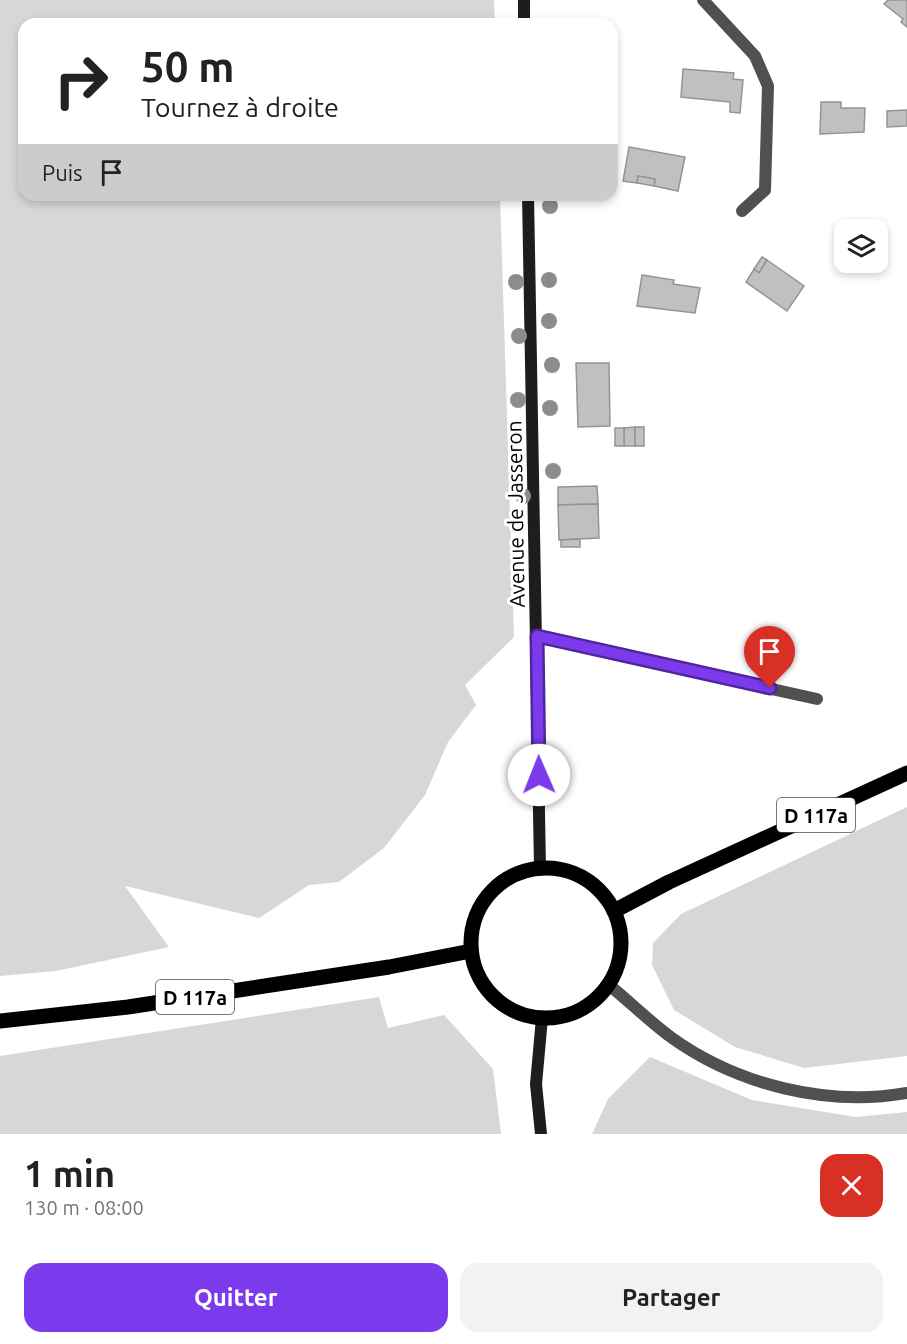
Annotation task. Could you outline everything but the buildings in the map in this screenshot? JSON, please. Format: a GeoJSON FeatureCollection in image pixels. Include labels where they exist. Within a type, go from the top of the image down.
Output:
{"type":"FeatureCollection","features":[{"type":"Feature","properties":{"kind":"main road"},"geometry":{"type":"LineString","coordinates":[[524,0],[524,18]]}},
{"type":"Feature","properties":{"kind":"main road","name":"Avenue de Jasseron"},"geometry":{"type":"LineString","coordinates":[[528,201],[540,868]]}},
{"type":"Feature","properties":{"kind":"main road","name":"D 117a"},"geometry":{"type":"LineString","coordinates":[[614,911],[669,882],[907,773]]}},
{"type":"Feature","properties":{"kind":"main road"},"geometry":{"type":"LineString","coordinates":[[559,868],[578,874],[594,885],[614,911],[620,930],[621,944],[615,972],[609,985],[586,1007],[557,1018],[542,1018],[516,1012],[494,998],[479,976],[471,951],[471,934],[475,917],[494,888],[508,878],[523,871],[559,868]]}},
{"type":"Feature","properties":{"kind":"main road","name":"D 117a"},"geometry":{"type":"LineString","coordinates":[[0,1021],[128,1007],[389,967],[471,951]]}},
{"type":"Feature","properties":{"kind":"main road"},"geometry":{"type":"LineString","coordinates":[[541,1134],[536,1084],[542,1018]]}},
{"type":"Feature","properties":{"kind":"street"},"geometry":{"type":"LineString","coordinates":[[703,0],[754,56],[768,86],[765,190],[742,211]]}},
{"type":"Feature","properties":{"kind":"street"},"geometry":{"type":"LineString","coordinates":[[537,636],[817,699]]}},
{"type":"Feature","properties":{"kind":"street"},"geometry":{"type":"LineString","coordinates":[[609,985],[672,1038],[725,1069],[775,1087],[832,1096],[882,1097],[907,1093]]}},
{"type":"Feature","properties":{"kind":"shaded area"},"geometry":{"type":"Polygon","coordinates":[[[0,0],[494,0],[495,18],[18,18],[18,201],[500,201],[514,637],[465,685],[476,705],[448,742],[425,795],[384,848],[339,882],[309,885],[259,918],[125,886],[169,947],[56,971],[0,976],[0,0]]]}},
{"type":"Feature","properties":{"kind":"shaded area"},"geometry":{"type":"Polygon","coordinates":[[[907,807],[907,1056],[804,1068],[735,1047],[674,1010],[652,965],[653,943],[681,914],[907,807]]]}},
{"type":"Feature","properties":{"kind":"shaded area"},"geometry":{"type":"Polygon","coordinates":[[[379,997],[388,1028],[444,1015],[493,1069],[501,1134],[0,1134],[0,1056],[379,997]]]}},
{"type":"Feature","properties":{"kind":"shaded area"},"geometry":{"type":"Polygon","coordinates":[[[650,1057],[752,1100],[856,1117],[907,1112],[907,1134],[592,1134],[608,1099],[650,1057]]]}},
{"type":"Feature","properties":{"kind":"route"},"geometry":{"type":"LineString","coordinates":[[539,775],[537,636],[770,688]]}}]}
